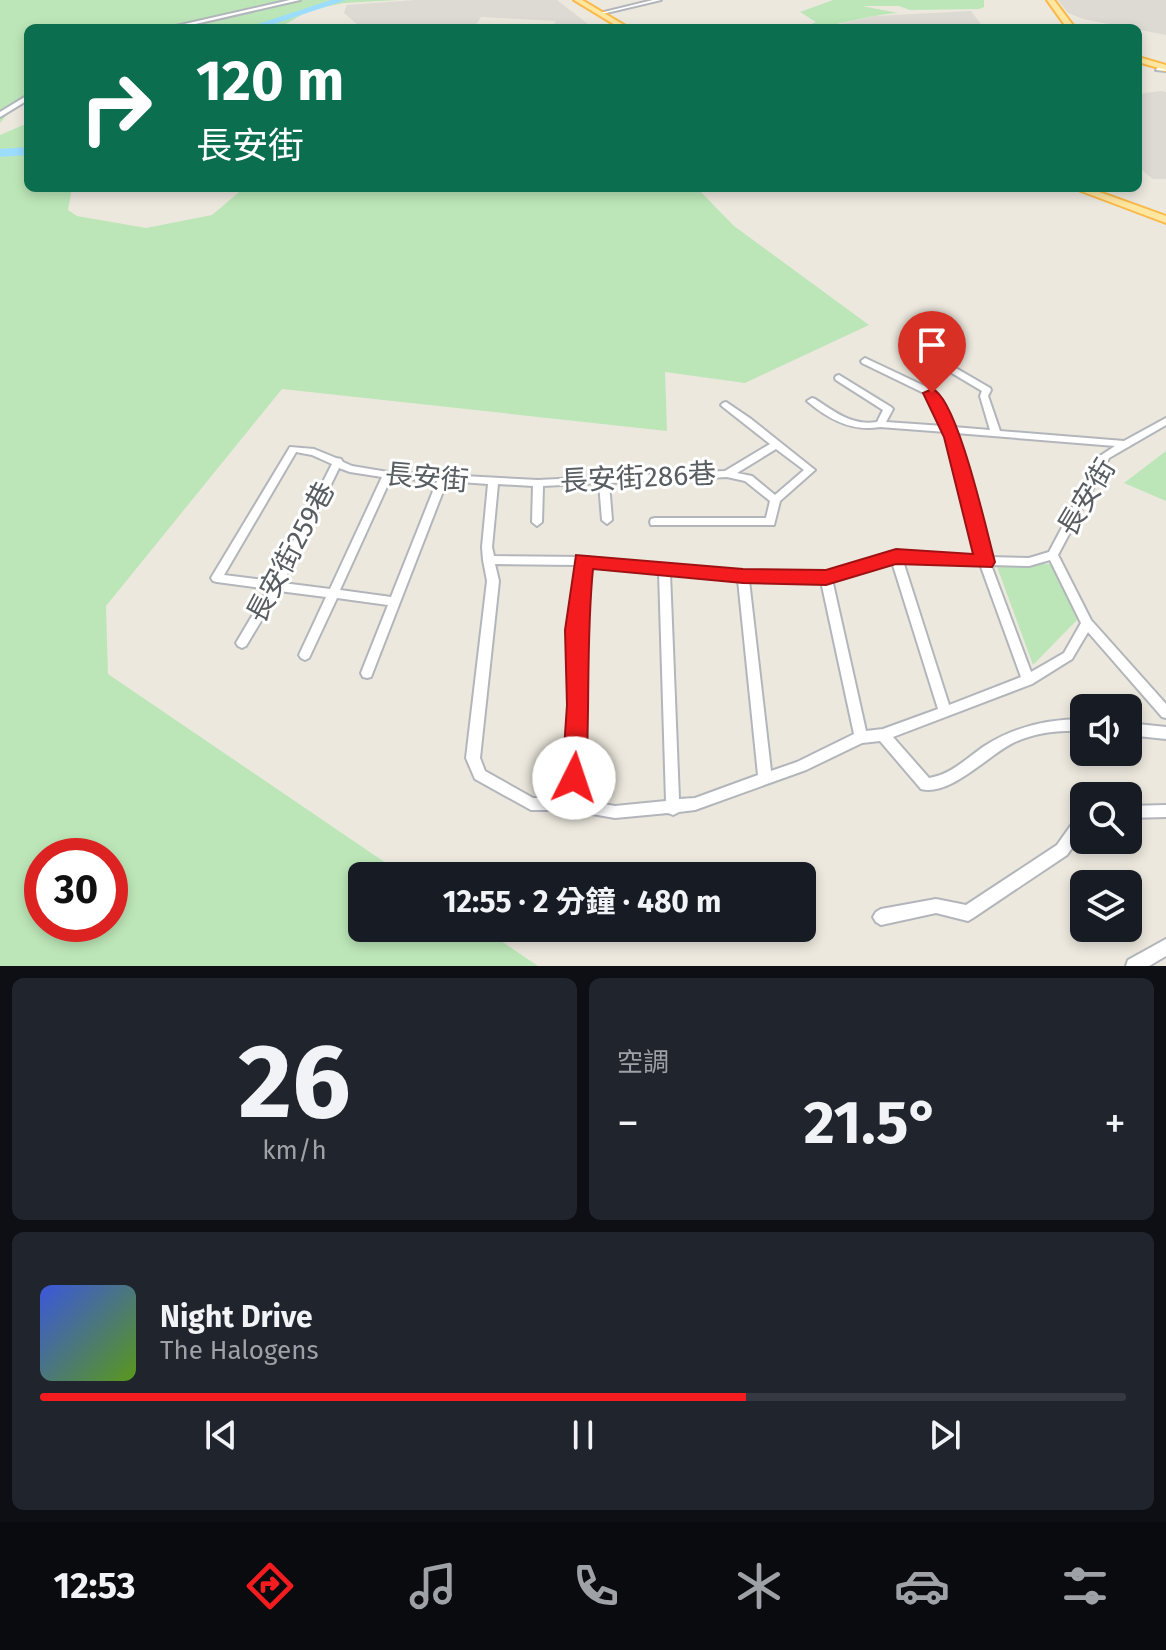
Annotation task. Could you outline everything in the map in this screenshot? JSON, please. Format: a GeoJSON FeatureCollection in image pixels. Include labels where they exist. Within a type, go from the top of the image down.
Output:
{"type":"FeatureCollection","features":[{"type":"Feature","properties":{"kind":"main road"},"geometry":{"type":"LineString","coordinates":[[567,0],[607,24]]}},
{"type":"Feature","properties":{"kind":"main road"},"geometry":{"type":"LineString","coordinates":[[577,0],[618,24]]}},
{"type":"Feature","properties":{"kind":"main road"},"geometry":{"type":"LineString","coordinates":[[1049,3],[1061,24]]}},
{"type":"Feature","properties":{"kind":"main road"},"geometry":{"type":"LineString","coordinates":[[1049,3],[1067,24]]}},
{"type":"Feature","properties":{"kind":"main road"},"geometry":{"type":"LineString","coordinates":[[1142,62],[1164,69]]}},
{"type":"Feature","properties":{"kind":"main road"},"geometry":{"type":"LineString","coordinates":[[1090,192],[1166,217]]}},
{"type":"Feature","properties":{"kind":"main road"},"geometry":{"type":"LineString","coordinates":[[1104,192],[1166,217]]}},
{"type":"Feature","properties":{"kind":"street"},"geometry":{"type":"LineString","coordinates":[[188,24],[297,0]]}},
{"type":"Feature","properties":{"kind":"street"},"geometry":{"type":"LineString","coordinates":[[602,13],[659,0]]}},
{"type":"Feature","properties":{"kind":"street"},"geometry":{"type":"LineString","coordinates":[[0,115],[24,100]]}},
{"type":"Feature","properties":{"kind":"street"},"geometry":{"type":"LineString","coordinates":[[923,352],[987,390],[984,396],[996,434]]}},
{"type":"Feature","properties":{"kind":"street"},"geometry":{"type":"LineString","coordinates":[[865,361],[932,393],[950,431],[985,562],[1028,680]]}},
{"type":"Feature","properties":{"kind":"street"},"geometry":{"type":"LineString","coordinates":[[839,378],[888,409],[880,424]]}},
{"type":"Feature","properties":{"kind":"street"},"geometry":{"type":"LineString","coordinates":[[812,401],[850,426],[863,428],[880,424],[1125,444]]}},
{"type":"Feature","properties":{"kind":"street"},"geometry":{"type":"LineString","coordinates":[[655,522],[770,522],[775,500],[810,470],[775,445],[769,435],[726,405]]}},
{"type":"Feature","properties":{"kind":"street","name":"長安街"},"geometry":{"type":"LineString","coordinates":[[276,586],[217,578],[293,449],[338,461],[350,469],[493,483],[488,560],[583,561],[743,576],[826,577],[896,557],[1029,562],[1053,555],[1105,456],[1166,421]]}},
{"type":"Feature","properties":{"kind":"street","name":"長安街286巷"},"geometry":{"type":"LineString","coordinates":[[493,483],[727,474],[775,445]]}},
{"type":"Feature","properties":{"kind":"street","name":"長安街259巷"},"geometry":{"type":"LineString","coordinates":[[242,643],[276,586],[338,461]]}},
{"type":"Feature","properties":{"kind":"street"},"geometry":{"type":"LineString","coordinates":[[727,474],[748,478],[775,500]]}},
{"type":"Feature","properties":{"kind":"street"},"geometry":{"type":"LineString","coordinates":[[305,655],[388,475]]}},
{"type":"Feature","properties":{"kind":"street"},"geometry":{"type":"LineString","coordinates":[[367,673],[443,479]]}},
{"type":"Feature","properties":{"kind":"street"},"geometry":{"type":"LineString","coordinates":[[604,479],[607,520]]}},
{"type":"Feature","properties":{"kind":"street"},"geometry":{"type":"LineString","coordinates":[[537,522],[538,483]]}},
{"type":"Feature","properties":{"kind":"street","name":"長安街"},"geometry":{"type":"LineString","coordinates":[[1053,555],[1087,623],[1166,713]]}},
{"type":"Feature","properties":{"kind":"street"},"geometry":{"type":"LineString","coordinates":[[896,557],[945,712]]}},
{"type":"Feature","properties":{"kind":"street"},"geometry":{"type":"LineString","coordinates":[[488,560],[493,581],[473,758],[480,775],[531,804],[569,804],[615,812],[673,809],[695,804],[801,766],[861,737],[883,735],[1028,680],[1068,656],[1087,623]]}},
{"type":"Feature","properties":{"kind":"street"},"geometry":{"type":"LineString","coordinates":[[569,804],[578,720],[576,630],[583,561]]}},
{"type":"Feature","properties":{"kind":"street"},"geometry":{"type":"LineString","coordinates":[[664,568],[673,809]]}},
{"type":"Feature","properties":{"kind":"street"},"geometry":{"type":"LineString","coordinates":[[743,576],[765,778]]}},
{"type":"Feature","properties":{"kind":"street"},"geometry":{"type":"LineString","coordinates":[[826,577],[861,737]]}},
{"type":"Feature","properties":{"kind":"street"},"geometry":{"type":"LineString","coordinates":[[276,586],[395,602]]}},
{"type":"Feature","properties":{"kind":"street"},"geometry":{"type":"LineString","coordinates":[[883,735],[926,785],[940,784],[995,746],[1041,727],[1070,726]]}},
{"type":"Feature","properties":{"kind":"street"},"geometry":{"type":"LineString","coordinates":[[1142,730],[1166,733]]}},
{"type":"Feature","properties":{"kind":"street"},"geometry":{"type":"LineString","coordinates":[[1142,812],[1166,811]]}},
{"type":"Feature","properties":{"kind":"street"},"geometry":{"type":"LineString","coordinates":[[881,917],[936,906],[968,913],[1062,850],[1070,839]]}},
{"type":"Feature","properties":{"kind":"street"},"geometry":{"type":"LineString","coordinates":[[1134,966],[1166,947]]}},
{"type":"Feature","properties":{"kind":"shaded area"},"geometry":{"type":"Polygon","coordinates":[[[415,0],[557,0],[588,24],[481,17],[477,24],[357,24],[344,13],[347,5],[415,0]]]}},
{"type":"Feature","properties":{"kind":"shaded area"},"geometry":{"type":"Polygon","coordinates":[[[1058,0],[1166,0],[1166,35],[1142,30],[1142,24],[1109,24],[1068,13],[1058,0]]]}},
{"type":"Feature","properties":{"kind":"shaded area"},"geometry":{"type":"Polygon","coordinates":[[[971,11],[981,24],[840,24],[874,16],[971,11]]]}},
{"type":"Feature","properties":{"kind":"shaded area"},"geometry":{"type":"Polygon","coordinates":[[[1166,92],[1166,179],[1153,179],[1142,170],[1142,93],[1166,92]]]}},
{"type":"Feature","properties":{"kind":"green space"},"geometry":{"type":"Polygon","coordinates":[[[0,0],[398,0],[344,3],[310,10],[286,24],[24,24],[24,103],[8,113],[0,123],[0,0]]]}},
{"type":"Feature","properties":{"kind":"green space"},"geometry":{"type":"Polygon","coordinates":[[[833,0],[984,0],[984,7],[979,9],[910,10],[899,6],[862,6],[898,13],[835,24],[811,24],[816,22],[800,12],[833,0]]]}},
{"type":"Feature","properties":{"kind":"green space"},"geometry":{"type":"Polygon","coordinates":[[[24,125],[24,192],[71,192],[68,210],[77,216],[146,228],[212,215],[239,192],[701,192],[734,226],[869,325],[745,383],[665,372],[667,431],[282,389],[106,606],[108,674],[384,862],[348,862],[348,942],[503,942],[538,966],[0,966],[0,135],[24,125]]]}},
{"type":"Feature","properties":{"kind":"green space"},"geometry":{"type":"Polygon","coordinates":[[[1166,451],[1166,501],[1124,483],[1166,451]]]}},
{"type":"Feature","properties":{"kind":"green space"},"geometry":{"type":"Polygon","coordinates":[[[996,564],[1052,564],[1077,620],[1033,665],[996,564]]]}},
{"type":"Feature","properties":{"kind":"waterway"},"geometry":{"type":"LineString","coordinates":[[264,24],[341,0]]}},
{"type":"Feature","properties":{"kind":"waterway"},"geometry":{"type":"LineString","coordinates":[[0,153],[24,151]]}},
{"type":"Feature","properties":{"kind":"route"},"geometry":{"type":"LineString","coordinates":[[574,778],[579,705],[576,630],[583,561],[743,576],[826,577],[896,557],[985,562],[953,437],[932,393]]}}]}
